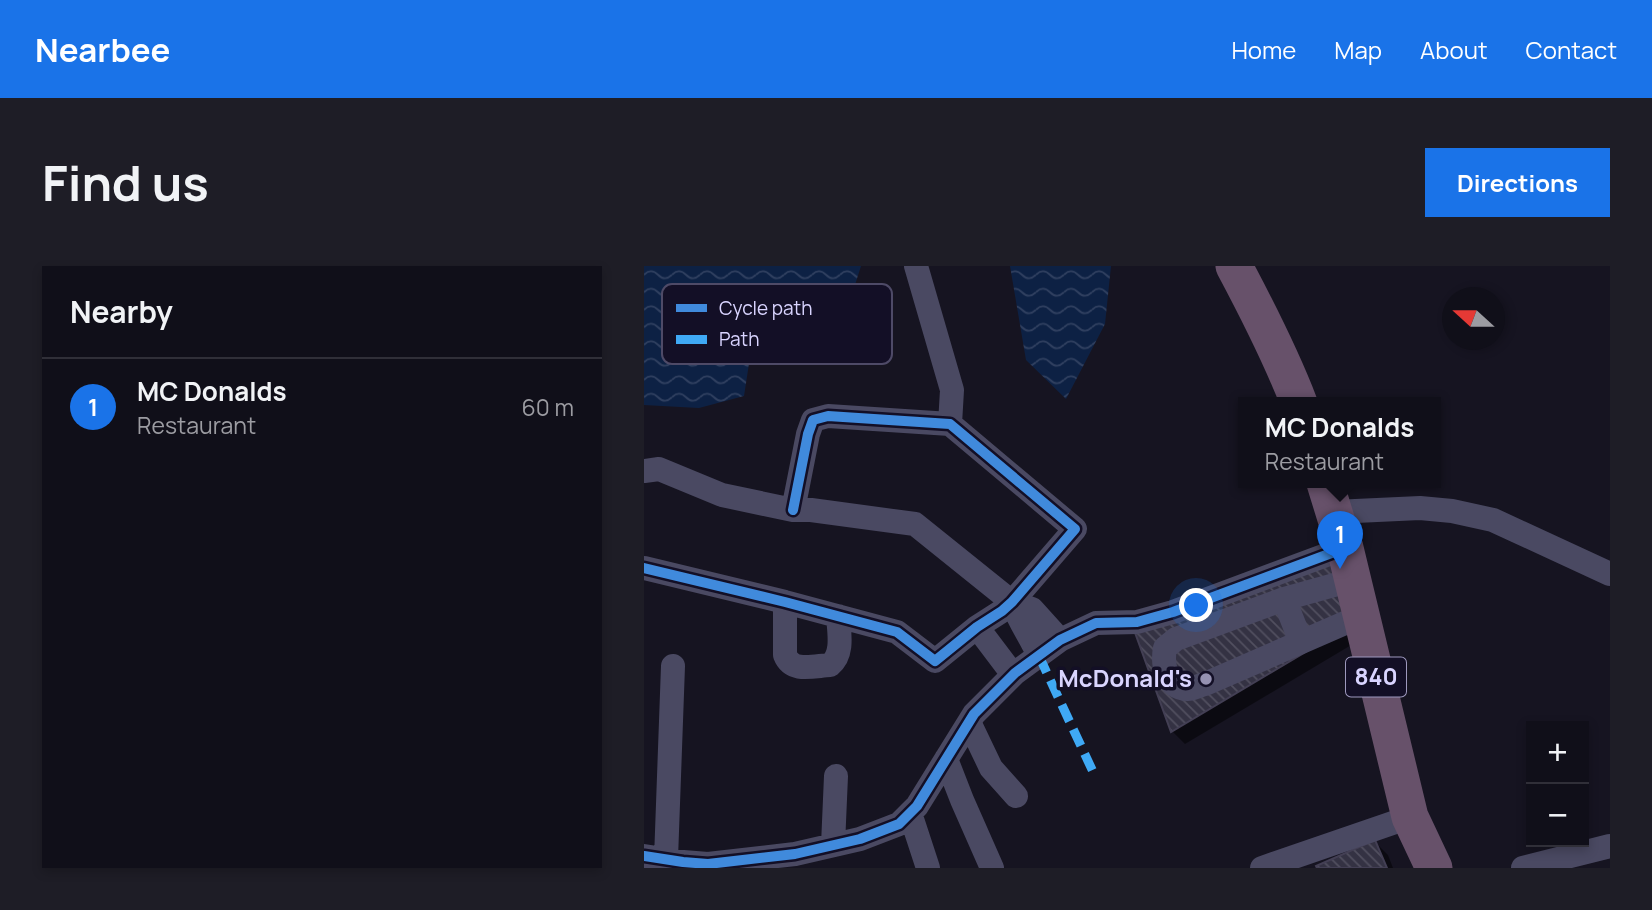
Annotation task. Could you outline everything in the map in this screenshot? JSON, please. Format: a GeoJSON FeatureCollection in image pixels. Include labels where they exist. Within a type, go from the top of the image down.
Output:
{"type":"FeatureCollection","features":[{"type":"Feature","properties":{"kind":"highway"},"geometry":{"type":"LineString","coordinates":[[1234,266],[1297,397]]}},
{"type":"Feature","properties":{"kind":"highway","name":"840"},"geometry":{"type":"LineString","coordinates":[[1330,498],[1410,817],[1434,868]]}},
{"type":"Feature","properties":{"kind":"street"},"geometry":{"type":"LineString","coordinates":[[916,266],[952,390],[950,424]]}},
{"type":"Feature","properties":{"kind":"street"},"geometry":{"type":"LineString","coordinates":[[644,568],[897,632],[935,661],[1012,603],[1075,529],[950,424],[828,416],[813,420],[793,510]]}},
{"type":"Feature","properties":{"kind":"street"},"geometry":{"type":"LineString","coordinates":[[644,471],[659,469],[722,495],[793,510],[915,524],[1012,603],[1032,609],[1060,640]]}},
{"type":"Feature","properties":{"kind":"street"},"geometry":{"type":"LineString","coordinates":[[1330,498],[1462,513],[1493,520],[1610,574]]}},
{"type":"Feature","properties":{"kind":"street"},"geometry":{"type":"LineString","coordinates":[[1348,564],[1284,599],[1176,639],[1164,648],[1163,663],[1167,676],[1175,684],[1187,689],[1205,684],[1361,616]]}},
{"type":"Feature","properties":{"kind":"street"},"geometry":{"type":"LineString","coordinates":[[673,666],[668,861],[708,866],[797,861],[833,845],[860,839],[899,824],[917,806],[974,714],[1015,673],[1060,640],[1096,623],[1137,622],[1348,564]]}},
{"type":"Feature","properties":{"kind":"street"},"geometry":{"type":"LineString","coordinates":[[1284,599],[1301,642]]}},
{"type":"Feature","properties":{"kind":"street"},"geometry":{"type":"LineString","coordinates":[[785,602],[785,655],[788,663],[795,667],[830,665],[835,662],[840,643],[838,616]]}},
{"type":"Feature","properties":{"kind":"street"},"geometry":{"type":"LineString","coordinates":[[1012,603],[1039,656]]}},
{"type":"Feature","properties":{"kind":"street"},"geometry":{"type":"LineString","coordinates":[[977,627],[1008,668],[1015,673]]}},
{"type":"Feature","properties":{"kind":"street"},"geometry":{"type":"LineString","coordinates":[[969,722],[990,768],[1016,796]]}},
{"type":"Feature","properties":{"kind":"street"},"geometry":{"type":"LineString","coordinates":[[946,759],[992,868]]}},
{"type":"Feature","properties":{"kind":"street"},"geometry":{"type":"LineString","coordinates":[[833,845],[836,776]]}},
{"type":"Feature","properties":{"kind":"street"},"geometry":{"type":"LineString","coordinates":[[910,813],[929,868]]}},
{"type":"Feature","properties":{"kind":"street"},"geometry":{"type":"LineString","coordinates":[[1262,868],[1410,817]]}},
{"type":"Feature","properties":{"kind":"street"},"geometry":{"type":"LineString","coordinates":[[1522,868],[1610,846]]}},
{"type":"Feature","properties":{"kind":"water"},"geometry":{"type":"Polygon","coordinates":[[[644,266],[861,266],[855,284],[662,284],[662,364],[749,364],[744,396],[699,408],[644,405],[644,266]]]}},
{"type":"Feature","properties":{"kind":"water"},"geometry":{"type":"Polygon","coordinates":[[[1010,266],[1111,266],[1105,324],[1066,399],[1026,360],[1010,266]]]}},
{"type":"Feature","properties":{"kind":"building","name":"McDonald's"},"geometry":{"type":"Polygon","coordinates":[[[1337,556],[1351,625],[1171,732],[1133,627],[1337,556]]]}},
{"type":"Feature","properties":{"kind":"building"},"geometry":{"type":"Polygon","coordinates":[[[1375,840],[1387,868],[1316,866],[1375,840]]]}},
{"type":"Feature","properties":{"kind":"marked path"},"geometry":{"type":"LineString","coordinates":[[1039,656],[1095,776]]}},
{"type":"Feature","properties":{"kind":"cycle path"},"geometry":{"type":"LineString","coordinates":[[644,568],[897,632],[935,661],[1012,602],[1075,529],[950,424],[828,416],[813,420],[793,510]]}},
{"type":"Feature","properties":{"kind":"cycle path"},"geometry":{"type":"LineString","coordinates":[[644,856],[708,864],[795,854],[860,839],[899,824],[917,806],[974,714],[1015,673],[1060,640],[1096,623],[1137,622],[1173,612],[1345,548]]}},
{"type":"Feature","properties":{"kind":"place","name":"MC Donalds"},"geometry":{"type":"Point","coordinates":[1340,569]}},
{"type":"Feature","properties":{"kind":"place","name":"McDonald's"},"geometry":{"type":"Point","coordinates":[1206,679]}}]}
